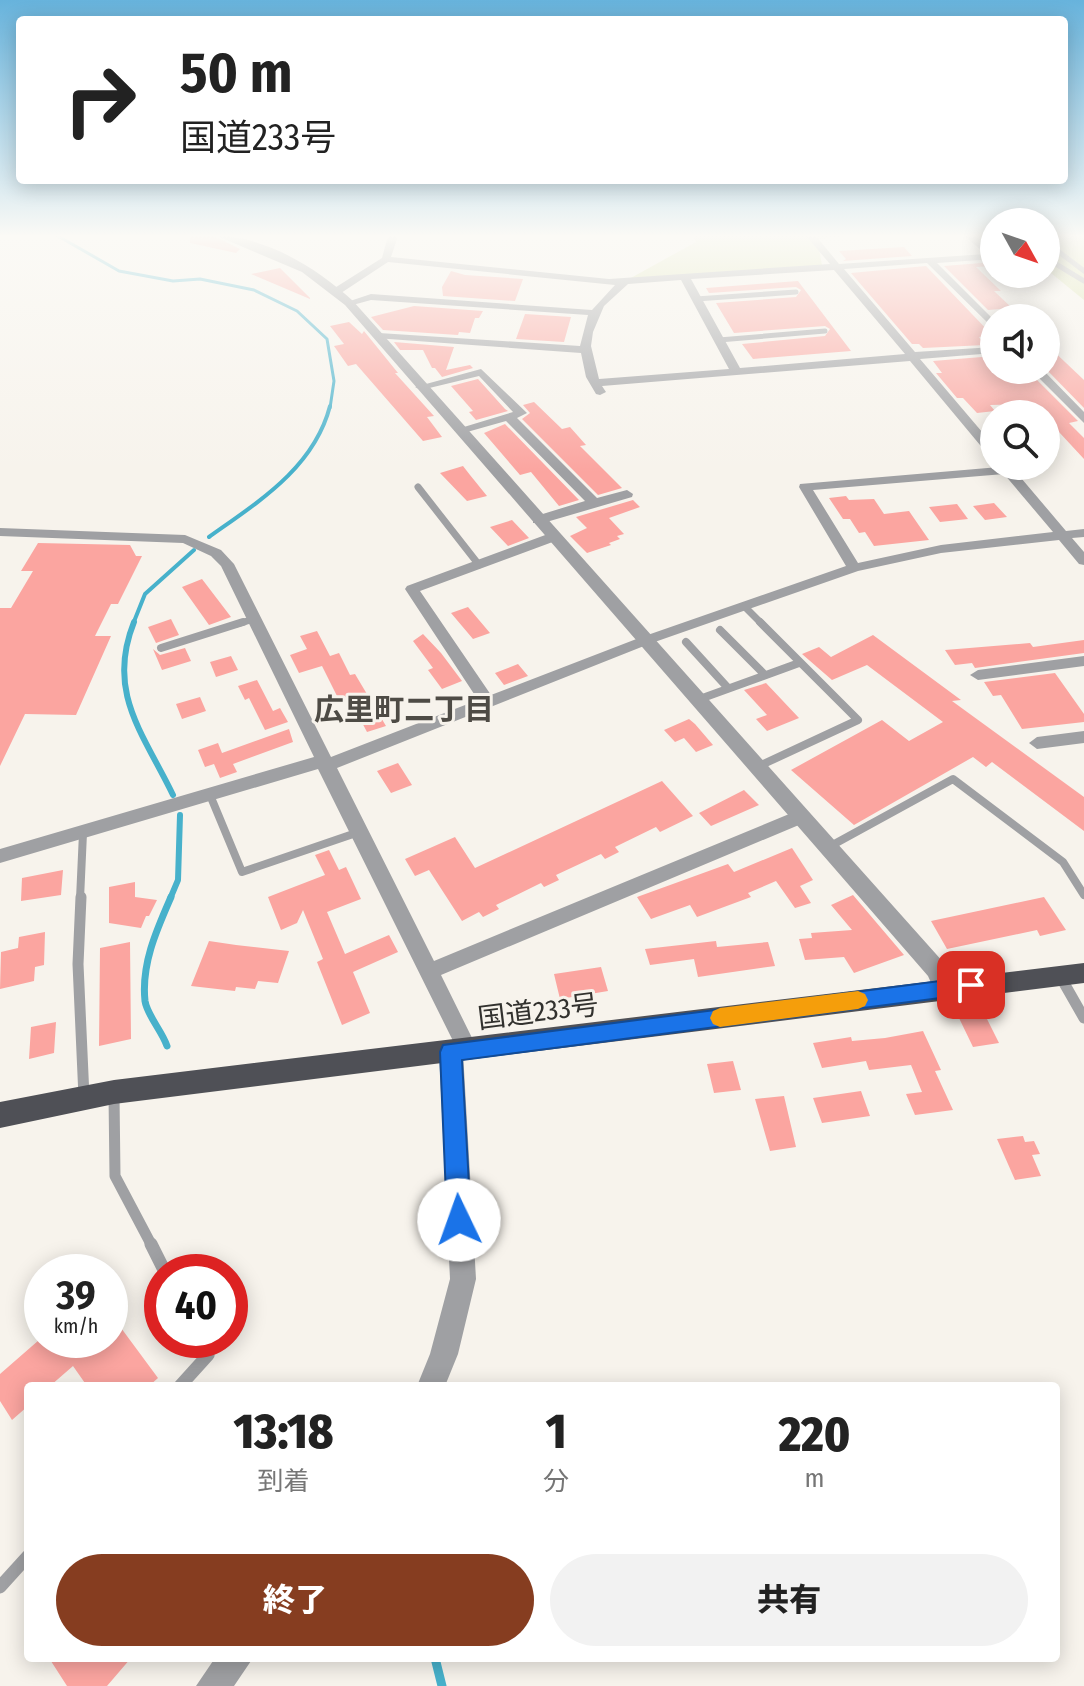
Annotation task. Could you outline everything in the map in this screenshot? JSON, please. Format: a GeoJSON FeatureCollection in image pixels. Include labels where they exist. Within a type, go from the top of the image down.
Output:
{"type":"FeatureCollection","features":[{"type":"Feature","properties":{"kind":"highway","name":"国道233号"},"geometry":{"type":"LineString","coordinates":[[0,1115],[114,1092],[1072,974]]}},
{"type":"Feature","properties":{"kind":"street"},"geometry":{"type":"LineString","coordinates":[[360,315],[936,970],[945,989]]}},
{"type":"Feature","properties":{"kind":"street"},"geometry":{"type":"LineString","coordinates":[[596,315],[583,339],[598,387],[736,371],[980,351]]}},
{"type":"Feature","properties":{"kind":"street"},"geometry":{"type":"LineString","coordinates":[[705,315],[736,371]]}},
{"type":"Feature","properties":{"kind":"street"},"geometry":{"type":"LineString","coordinates":[[877,315],[980,437]]}},
{"type":"Feature","properties":{"kind":"street"},"geometry":{"type":"LineString","coordinates":[[379,336],[584,350]]}},
{"type":"Feature","properties":{"kind":"street"},"geometry":{"type":"LineString","coordinates":[[421,387],[481,372],[521,413],[460,430]]}},
{"type":"Feature","properties":{"kind":"street"},"geometry":{"type":"LineString","coordinates":[[1050,384],[1084,419]]}},
{"type":"Feature","properties":{"kind":"street"},"geometry":{"type":"LineString","coordinates":[[508,416],[594,503]]}},
{"type":"Feature","properties":{"kind":"street"},"geometry":{"type":"LineString","coordinates":[[854,568],[805,487],[980,470]]}},
{"type":"Feature","properties":{"kind":"street"},"geometry":{"type":"LineString","coordinates":[[1016,480],[1084,561]]}},
{"type":"Feature","properties":{"kind":"street"},"geometry":{"type":"LineString","coordinates":[[538,520],[627,494]]}},
{"type":"Feature","properties":{"kind":"street"},"geometry":{"type":"LineString","coordinates":[[0,532],[185,539],[216,553],[227,564],[324,764],[430,971],[459,1051],[463,1279],[444,1354],[433,1382]]}},
{"type":"Feature","properties":{"kind":"street"},"geometry":{"type":"LineString","coordinates":[[0,856],[324,764],[644,641],[854,568],[941,549],[1084,533]]}},
{"type":"Feature","properties":{"kind":"street"},"geometry":{"type":"LineString","coordinates":[[488,702],[412,589],[553,537]]}},
{"type":"Feature","properties":{"kind":"street"},"geometry":{"type":"LineString","coordinates":[[978,675],[1084,661]]}},
{"type":"Feature","properties":{"kind":"street"},"geometry":{"type":"LineString","coordinates":[[1037,743],[1084,737]]}},
{"type":"Feature","properties":{"kind":"street"},"geometry":{"type":"LineString","coordinates":[[430,971],[800,817]]}},
{"type":"Feature","properties":{"kind":"street"},"geometry":{"type":"LineString","coordinates":[[213,1686],[233,1662]]}},
{"type":"Feature","properties":{"kind":"lane"},"geometry":{"type":"LineString","coordinates":[[719,340],[825,331]]}},
{"type":"Feature","properties":{"kind":"lane"},"geometry":{"type":"LineString","coordinates":[[418,487],[479,565]]}},
{"type":"Feature","properties":{"kind":"lane"},"geometry":{"type":"LineString","coordinates":[[744,606],[858,720],[756,768]]}},
{"type":"Feature","properties":{"kind":"lane"},"geometry":{"type":"LineString","coordinates":[[161,648],[254,619]]}},
{"type":"Feature","properties":{"kind":"lane"},"geometry":{"type":"LineString","coordinates":[[720,630],[765,675]]}},
{"type":"Feature","properties":{"kind":"lane"},"geometry":{"type":"LineString","coordinates":[[686,642],[728,688]]}},
{"type":"Feature","properties":{"kind":"lane"},"geometry":{"type":"LineString","coordinates":[[697,700],[799,663]]}},
{"type":"Feature","properties":{"kind":"lane"},"geometry":{"type":"LineString","coordinates":[[827,848],[953,779],[1063,862],[1084,895]]}},
{"type":"Feature","properties":{"kind":"lane"},"geometry":{"type":"LineString","coordinates":[[210,795],[242,872],[359,832]]}},
{"type":"Feature","properties":{"kind":"lane"},"geometry":{"type":"LineString","coordinates":[[83,833],[78,964],[84,1098]]}},
{"type":"Feature","properties":{"kind":"lane"},"geometry":{"type":"LineString","coordinates":[[1072,974],[1084,1018]]}},
{"type":"Feature","properties":{"kind":"lane"},"geometry":{"type":"LineString","coordinates":[[114,1092],[115,1176],[156,1254]]}},
{"type":"Feature","properties":{"kind":"lane"},"geometry":{"type":"LineString","coordinates":[[184,1382],[205,1358]]}},
{"type":"Feature","properties":{"kind":"lane"},"geometry":{"type":"LineString","coordinates":[[0,1587],[24,1560]]}},
{"type":"Feature","properties":{"kind":"building"},"geometry":{"type":"Polygon","coordinates":[[[481,315],[475,318],[470,333],[459,332],[458,335],[383,330],[371,317],[481,315]]]}},
{"type":"Feature","properties":{"kind":"building"},"geometry":{"type":"Polygon","coordinates":[[[525,315],[571,317],[564,342],[516,339],[525,315]]]}},
{"type":"Feature","properties":{"kind":"building"},"geometry":{"type":"Polygon","coordinates":[[[723,315],[824,315],[851,351],[753,359],[742,344],[825,336],[830,329],[825,326],[734,333],[723,315]]]}},
{"type":"Feature","properties":{"kind":"building"},"geometry":{"type":"Polygon","coordinates":[[[887,315],[973,315],[980,322],[980,345],[923,348],[912,344],[887,315]]]}},
{"type":"Feature","properties":{"kind":"building"},"geometry":{"type":"Polygon","coordinates":[[[349,322],[362,334],[364,331],[398,373],[395,373],[434,416],[427,417],[442,437],[423,441],[356,364],[348,366],[334,346],[344,344],[330,326],[349,322]]]}},
{"type":"Feature","properties":{"kind":"building"},"geometry":{"type":"Polygon","coordinates":[[[394,342],[454,347],[446,370],[470,365],[473,368],[442,377],[432,368],[423,350],[400,350],[394,342]]]}},
{"type":"Feature","properties":{"kind":"building"},"geometry":{"type":"Polygon","coordinates":[[[980,357],[980,384],[1041,384],[1057,400],[980,400],[980,413],[977,413],[963,398],[957,398],[936,373],[942,373],[933,361],[980,357]]]}},
{"type":"Feature","properties":{"kind":"building"},"geometry":{"type":"Polygon","coordinates":[[[1060,357],[1084,380],[1084,408],[1060,383],[1060,357]]]}},
{"type":"Feature","properties":{"kind":"building"},"geometry":{"type":"Polygon","coordinates":[[[478,379],[508,411],[476,420],[469,412],[473,411],[451,386],[478,379]]]}},
{"type":"Feature","properties":{"kind":"building"},"geometry":{"type":"Polygon","coordinates":[[[534,402],[562,429],[570,427],[586,445],[580,446],[622,488],[598,495],[522,419],[530,413],[523,405],[534,402]]]}},
{"type":"Feature","properties":{"kind":"building"},"geometry":{"type":"Polygon","coordinates":[[[1060,403],[1078,421],[1069,423],[1084,438],[1084,459],[1060,433],[1060,403]]]}},
{"type":"Feature","properties":{"kind":"building"},"geometry":{"type":"Polygon","coordinates":[[[505,424],[579,500],[559,506],[531,472],[520,475],[484,433],[505,424]]]}},
{"type":"Feature","properties":{"kind":"building"},"geometry":{"type":"Polygon","coordinates":[[[463,466],[487,496],[467,501],[440,473],[463,466]]]}},
{"type":"Feature","properties":{"kind":"building"},"geometry":{"type":"Polygon","coordinates":[[[846,496],[849,500],[874,499],[884,514],[909,511],[929,540],[874,546],[865,532],[859,533],[850,519],[843,519],[829,498],[846,496]]]}},
{"type":"Feature","properties":{"kind":"building"},"geometry":{"type":"Polygon","coordinates":[[[633,500],[640,507],[609,518],[624,534],[617,536],[620,539],[609,543],[611,545],[587,553],[570,536],[587,528],[576,517],[633,500]]]}},
{"type":"Feature","properties":{"kind":"building"},"geometry":{"type":"Polygon","coordinates":[[[994,503],[1007,517],[985,520],[973,506],[994,503]]]}},
{"type":"Feature","properties":{"kind":"building"},"geometry":{"type":"Polygon","coordinates":[[[957,504],[968,519],[940,522],[929,507],[957,504]]]}},
{"type":"Feature","properties":{"kind":"building"},"geometry":{"type":"Polygon","coordinates":[[[512,520],[529,538],[508,546],[490,527],[512,520]]]}},
{"type":"Feature","properties":{"kind":"building"},"geometry":{"type":"Polygon","coordinates":[[[38,543],[130,545],[136,556],[142,556],[118,604],[111,604],[95,636],[111,636],[76,715],[25,714],[0,766],[0,608],[11,608],[33,571],[21,571],[38,543]]]}},
{"type":"Feature","properties":{"kind":"building"},"geometry":{"type":"Polygon","coordinates":[[[202,579],[231,617],[209,625],[182,587],[202,579]]]}},
{"type":"Feature","properties":{"kind":"building"},"geometry":{"type":"Polygon","coordinates":[[[468,607],[490,633],[473,639],[451,613],[468,607]]]}},
{"type":"Feature","properties":{"kind":"building"},"geometry":{"type":"Polygon","coordinates":[[[171,619],[179,635],[156,643],[148,627],[171,619]]]}},
{"type":"Feature","properties":{"kind":"building"},"geometry":{"type":"Polygon","coordinates":[[[317,631],[330,656],[339,653],[350,675],[355,674],[386,726],[367,732],[348,696],[339,700],[322,666],[299,673],[290,655],[307,649],[300,636],[317,631]]]}},
{"type":"Feature","properties":{"kind":"building"},"geometry":{"type":"Polygon","coordinates":[[[423,634],[462,681],[442,689],[428,670],[433,668],[413,641],[423,634]]]}},
{"type":"Feature","properties":{"kind":"building"},"geometry":{"type":"Polygon","coordinates":[[[873,635],[961,700],[952,701],[1084,797],[1084,831],[992,762],[986,767],[973,757],[854,825],[791,770],[882,720],[909,741],[943,722],[867,665],[832,680],[802,654],[819,647],[831,657],[873,635]]]}},
{"type":"Feature","properties":{"kind":"building"},"geometry":{"type":"Polygon","coordinates":[[[1084,640],[1084,653],[975,668],[972,663],[955,665],[945,650],[1030,643],[1033,647],[1084,640]]]}},
{"type":"Feature","properties":{"kind":"building"},"geometry":{"type":"Polygon","coordinates":[[[185,648],[191,661],[162,670],[153,649],[160,655],[185,648]]]}},
{"type":"Feature","properties":{"kind":"building"},"geometry":{"type":"Polygon","coordinates":[[[231,656],[238,670],[216,677],[210,662],[231,656]]]}},
{"type":"Feature","properties":{"kind":"building"},"geometry":{"type":"Polygon","coordinates":[[[518,664],[528,676],[504,685],[495,673],[518,664]]]}},
{"type":"Feature","properties":{"kind":"building"},"geometry":{"type":"Polygon","coordinates":[[[1055,673],[1084,714],[1084,722],[1022,729],[1001,695],[993,696],[984,682],[1055,673]]]}},
{"type":"Feature","properties":{"kind":"building"},"geometry":{"type":"Polygon","coordinates":[[[257,680],[273,711],[280,708],[288,722],[265,730],[249,698],[245,700],[238,686],[257,680]]]}},
{"type":"Feature","properties":{"kind":"building"},"geometry":{"type":"Polygon","coordinates":[[[766,683],[799,718],[767,731],[756,719],[767,715],[744,690],[766,683]]]}},
{"type":"Feature","properties":{"kind":"building"},"geometry":{"type":"Polygon","coordinates":[[[200,697],[206,711],[182,719],[176,704],[200,697]]]}},
{"type":"Feature","properties":{"kind":"building"},"geometry":{"type":"Polygon","coordinates":[[[689,719],[713,745],[696,752],[684,738],[675,742],[664,730],[689,719]]]}},
{"type":"Feature","properties":{"kind":"building"},"geometry":{"type":"Polygon","coordinates":[[[289,729],[293,742],[233,764],[237,772],[220,778],[214,764],[205,767],[198,750],[218,743],[222,753],[289,729]]]}},
{"type":"Feature","properties":{"kind":"building"},"geometry":{"type":"Polygon","coordinates":[[[398,763],[412,785],[391,793],[377,771],[398,763]]]}},
{"type":"Feature","properties":{"kind":"building"},"geometry":{"type":"Polygon","coordinates":[[[662,781],[693,816],[660,832],[656,827],[615,847],[619,852],[605,859],[601,854],[556,875],[559,880],[544,887],[541,883],[496,905],[499,909],[483,917],[479,912],[462,921],[429,870],[415,876],[405,859],[455,837],[475,868],[662,781]]]}},
{"type":"Feature","properties":{"kind":"building"},"geometry":{"type":"Polygon","coordinates":[[[744,790],[759,805],[711,826],[699,813],[744,790]]]}},
{"type":"Feature","properties":{"kind":"building"},"geometry":{"type":"Polygon","coordinates":[[[792,848],[813,880],[800,886],[811,903],[795,908],[776,881],[748,893],[751,897],[697,917],[690,905],[651,919],[637,897],[728,864],[734,872],[792,848]]]}},
{"type":"Feature","properties":{"kind":"building"},"geometry":{"type":"Polygon","coordinates":[[[329,850],[339,870],[346,867],[361,899],[327,912],[345,954],[389,935],[398,952],[353,972],[370,1013],[342,1025],[317,962],[323,959],[303,910],[297,923],[281,930],[268,897],[325,875],[315,855],[329,850]]]}},
{"type":"Feature","properties":{"kind":"building"},"geometry":{"type":"Polygon","coordinates":[[[63,870],[61,895],[21,901],[22,878],[63,870]]]}},
{"type":"Feature","properties":{"kind":"building"},"geometry":{"type":"Polygon","coordinates":[[[135,882],[135,897],[157,900],[149,916],[146,916],[141,928],[109,923],[109,887],[135,882]]]}},
{"type":"Feature","properties":{"kind":"building"},"geometry":{"type":"Polygon","coordinates":[[[853,895],[904,955],[854,973],[844,957],[805,960],[799,939],[812,938],[811,933],[852,930],[831,905],[853,895]]]}},
{"type":"Feature","properties":{"kind":"building"},"geometry":{"type":"Polygon","coordinates":[[[1044,897],[1066,930],[1040,936],[1037,930],[947,949],[931,921],[1044,897]]]}},
{"type":"Feature","properties":{"kind":"building"},"geometry":{"type":"Polygon","coordinates":[[[45,932],[44,965],[35,967],[34,981],[0,989],[1,952],[18,948],[19,937],[45,932]]]}},
{"type":"Feature","properties":{"kind":"building"},"geometry":{"type":"Polygon","coordinates":[[[209,941],[289,951],[278,983],[258,981],[255,989],[236,987],[235,991],[191,986],[209,941]]]}},
{"type":"Feature","properties":{"kind":"building"},"geometry":{"type":"Polygon","coordinates":[[[716,941],[717,947],[768,942],[775,966],[698,977],[694,959],[650,965],[645,949],[716,941]]]}},
{"type":"Feature","properties":{"kind":"building"},"geometry":{"type":"Polygon","coordinates":[[[130,942],[131,1039],[99,1046],[100,948],[130,942]]]}},
{"type":"Feature","properties":{"kind":"building"},"geometry":{"type":"Polygon","coordinates":[[[601,967],[608,991],[560,999],[554,974],[601,967]]]}},
{"type":"Feature","properties":{"kind":"building"},"geometry":{"type":"Polygon","coordinates":[[[984,1013],[999,1043],[973,1047],[959,1018],[984,1013]]]}},
{"type":"Feature","properties":{"kind":"building"},"geometry":{"type":"Polygon","coordinates":[[[56,1022],[54,1053],[29,1059],[31,1027],[56,1022]]]}},
{"type":"Feature","properties":{"kind":"building"},"geometry":{"type":"Polygon","coordinates":[[[923,1031],[941,1070],[935,1071],[953,1110],[915,1115],[906,1094],[922,1092],[911,1065],[869,1070],[866,1061],[822,1068],[813,1043],[851,1037],[852,1041],[885,1038],[923,1031]]]}},
{"type":"Feature","properties":{"kind":"building"},"geometry":{"type":"Polygon","coordinates":[[[733,1061],[741,1090],[714,1093],[707,1064],[733,1061]]]}},
{"type":"Feature","properties":{"kind":"building"},"geometry":{"type":"Polygon","coordinates":[[[861,1091],[870,1116],[822,1123],[813,1098],[861,1091]]]}},
{"type":"Feature","properties":{"kind":"building"},"geometry":{"type":"Polygon","coordinates":[[[784,1096],[796,1147],[770,1151],[755,1099],[784,1096]]]}},
{"type":"Feature","properties":{"kind":"building"},"geometry":{"type":"Polygon","coordinates":[[[1023,1136],[1025,1142],[1034,1141],[1040,1154],[1032,1155],[1041,1176],[1015,1180],[997,1139],[1023,1136]]]}},
{"type":"Feature","properties":{"kind":"building"},"geometry":{"type":"Polygon","coordinates":[[[128,1337],[158,1378],[154,1382],[84,1382],[73,1366],[55,1382],[24,1382],[24,1410],[12,1420],[0,1401],[0,1374],[24,1353],[24,1358],[128,1358],[128,1337]]]}},
{"type":"Feature","properties":{"kind":"building"},"geometry":{"type":"Polygon","coordinates":[[[52,1662],[128,1662],[107,1686],[67,1686],[52,1662]]]}},
{"type":"Feature","properties":{"kind":"waterway"},"geometry":{"type":"LineString","coordinates":[[301,315],[327,339],[334,381],[330,408]]}},
{"type":"Feature","properties":{"kind":"waterway"},"geometry":{"type":"LineString","coordinates":[[209,537],[265,497],[298,465],[322,428],[330,406]]}},
{"type":"Feature","properties":{"kind":"waterway"},"geometry":{"type":"LineString","coordinates":[[133,624],[145,594],[194,550]]}},
{"type":"Feature","properties":{"kind":"waterway"},"geometry":{"type":"LineString","coordinates":[[134,622],[126,647],[126,691],[140,731],[173,795]]}},
{"type":"Feature","properties":{"kind":"waterway"},"geometry":{"type":"LineString","coordinates":[[170,899],[178,880],[180,815]]}},
{"type":"Feature","properties":{"kind":"waterway"},"geometry":{"type":"LineString","coordinates":[[167,1046],[146,1006],[144,987],[151,947],[171,897]]}},
{"type":"Feature","properties":{"kind":"waterway"},"geometry":{"type":"LineString","coordinates":[[436,1662],[442,1686]]}},
{"type":"Feature","properties":{"kind":"slow traffic"},"geometry":{"type":"LineString","coordinates":[[720,1018],[858,1000]]}},
{"type":"Feature","properties":{"kind":"district","name":"広里町二丁目"},"geometry":{"type":"Point","coordinates":[404,710]}},
{"type":"Feature","properties":{"kind":"route"},"geometry":{"type":"LineString","coordinates":[[459,1220],[451,1052],[971,985]]}}]}
